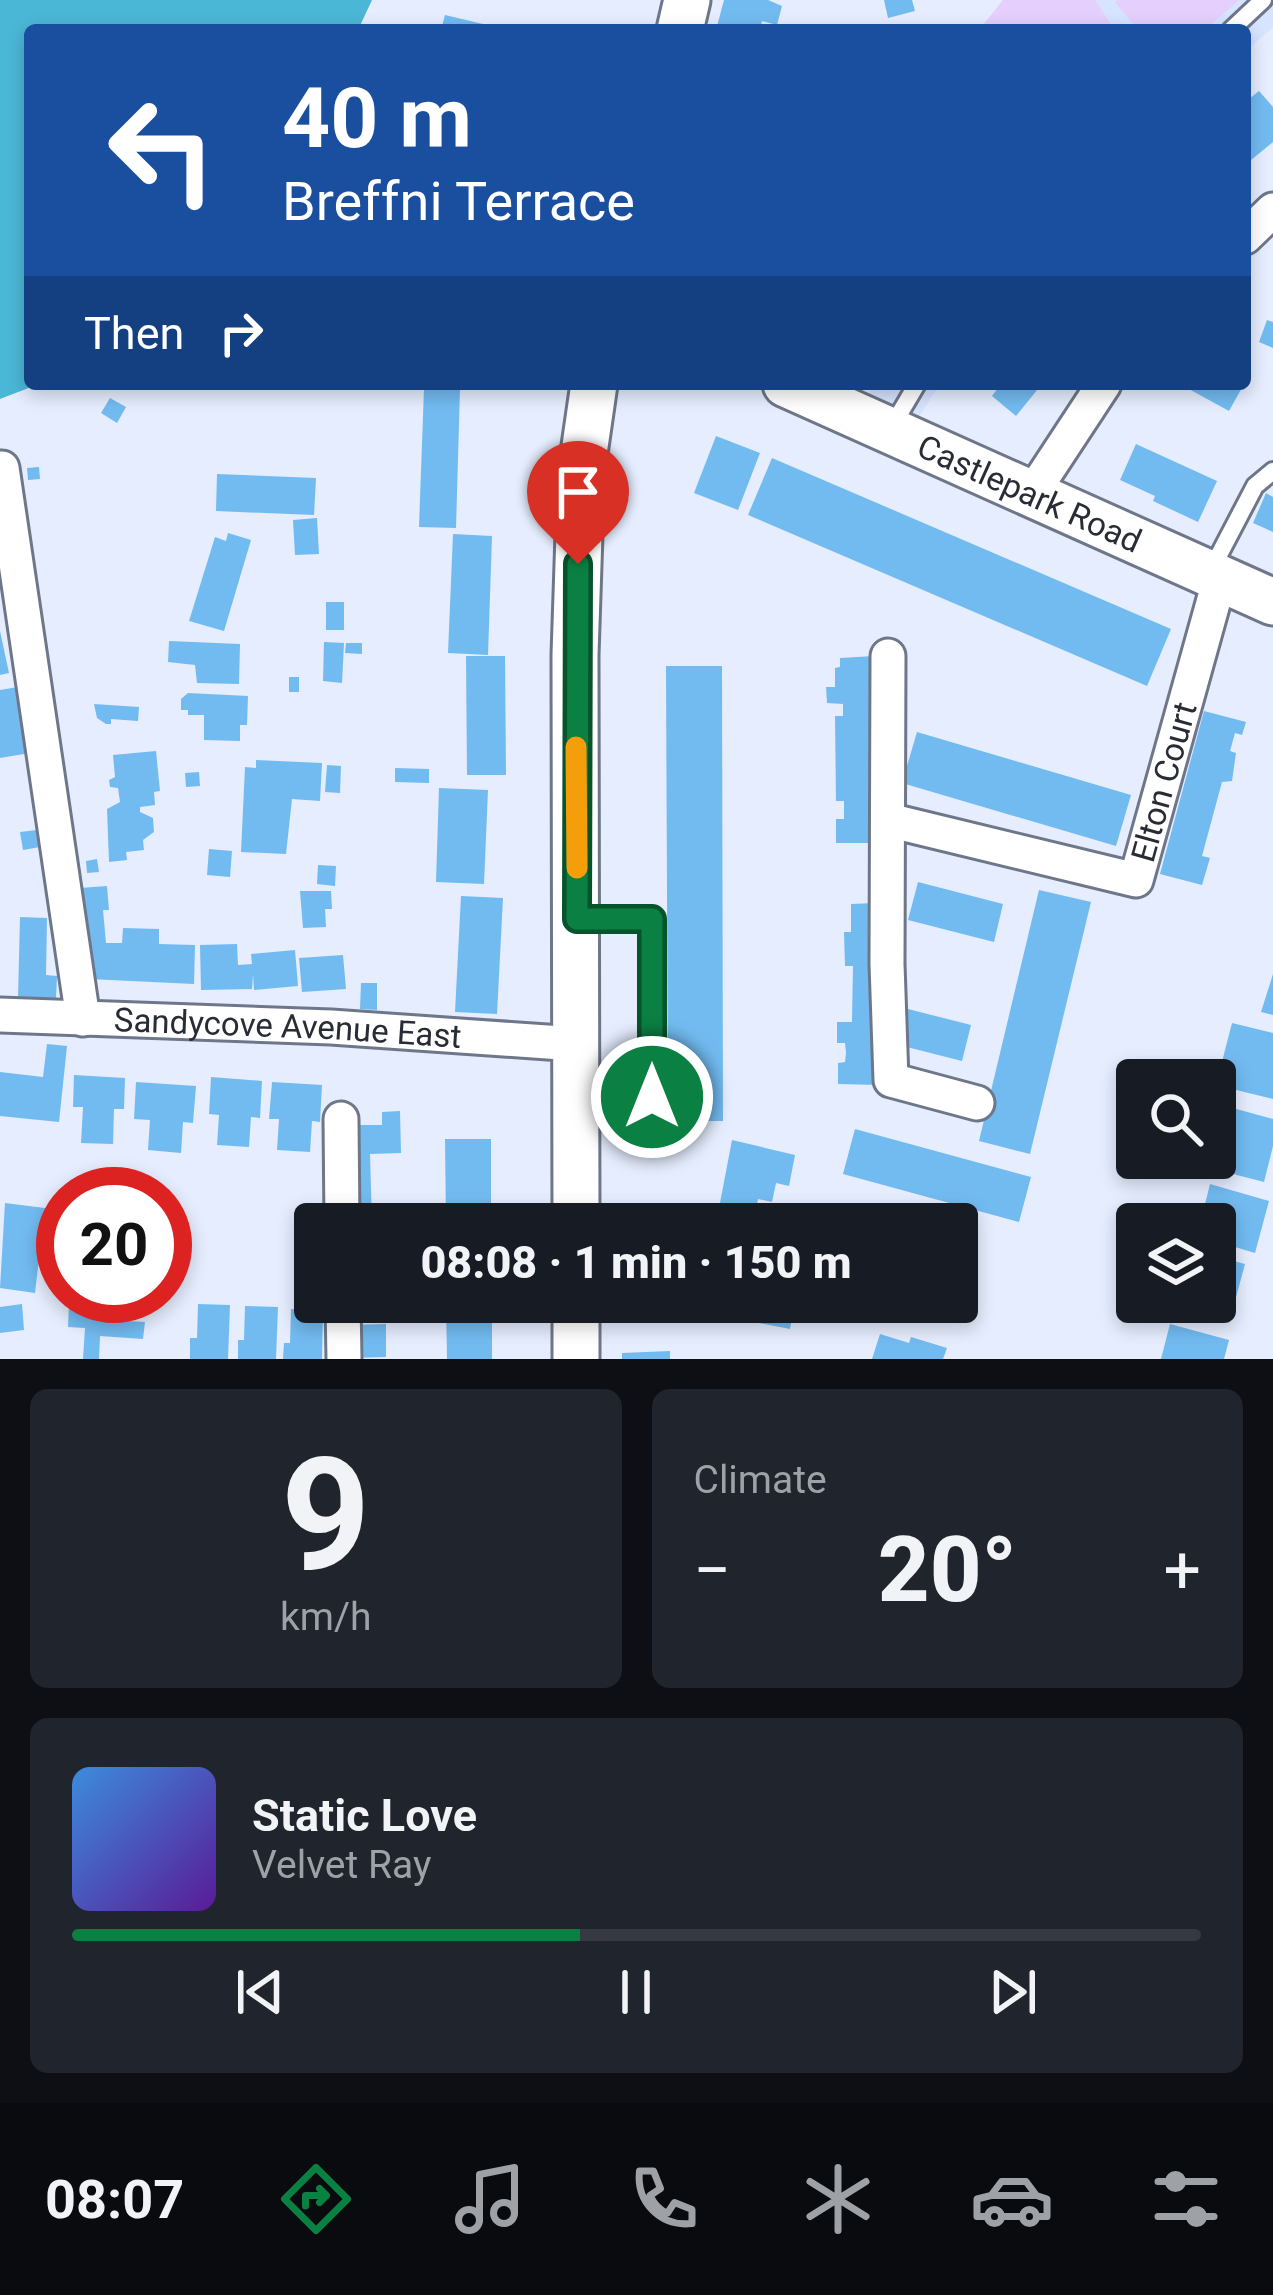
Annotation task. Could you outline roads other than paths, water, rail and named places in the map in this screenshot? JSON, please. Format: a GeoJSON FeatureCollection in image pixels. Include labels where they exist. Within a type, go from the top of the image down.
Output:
{"type":"FeatureCollection","features":[{"type":"Feature","properties":{"kind":"main road"},"geometry":{"type":"LineString","coordinates":[[576,1203],[575,655],[580,519],[593,390]]}},
{"type":"Feature","properties":{"kind":"main road","name":"Castlepark Road"},"geometry":{"type":"LineString","coordinates":[[800,390],[1273,602]]}},
{"type":"Feature","properties":{"kind":"main road"},"geometry":{"type":"LineString","coordinates":[[576,1323],[576,1359]]}},
{"type":"Feature","properties":{"kind":"street"},"geometry":{"type":"LineString","coordinates":[[1251,231],[1273,211]]}},
{"type":"Feature","properties":{"kind":"street"},"geometry":{"type":"LineString","coordinates":[[1033,492],[1100,390]]}},
{"type":"Feature","properties":{"kind":"street"},"geometry":{"type":"LineString","coordinates":[[2,468],[83,1019]]}},
{"type":"Feature","properties":{"kind":"street","name":"Elton Court"},"geometry":{"type":"LineString","coordinates":[[888,820],[1136,880],[1215,576]]}},
{"type":"Feature","properties":{"kind":"street"},"geometry":{"type":"LineString","coordinates":[[888,656],[886,964],[891,1080],[977,1102]]}},
{"type":"Feature","properties":{"kind":"street","name":"Sandycove Avenue East"},"geometry":{"type":"LineString","coordinates":[[0,1015],[331,1027],[576,1044]]}},
{"type":"Feature","properties":{"kind":"street"},"geometry":{"type":"LineString","coordinates":[[341,1119],[342,1203]]}},
{"type":"Feature","properties":{"kind":"street"},"geometry":{"type":"LineString","coordinates":[[344,1323],[344,1359]]}},
{"type":"Feature","properties":{"kind":"lane"},"geometry":{"type":"LineString","coordinates":[[1238,24],[1263,0]]}},
{"type":"Feature","properties":{"kind":"lane"},"geometry":{"type":"LineString","coordinates":[[890,429],[913,390]]}},
{"type":"Feature","properties":{"kind":"lane"},"geometry":{"type":"LineString","coordinates":[[1215,576],[1256,486],[1273,471]]}},
{"type":"Feature","properties":{"kind":"lane"},"geometry":{"type":"LineString","coordinates":[[577,919],[652,919],[652,1097]]}},
{"type":"Feature","properties":{"kind":"water"},"geometry":{"type":"Polygon","coordinates":[[[0,0],[372,0],[361,24],[24,24],[24,390],[0,399],[0,0]]]}}]}
